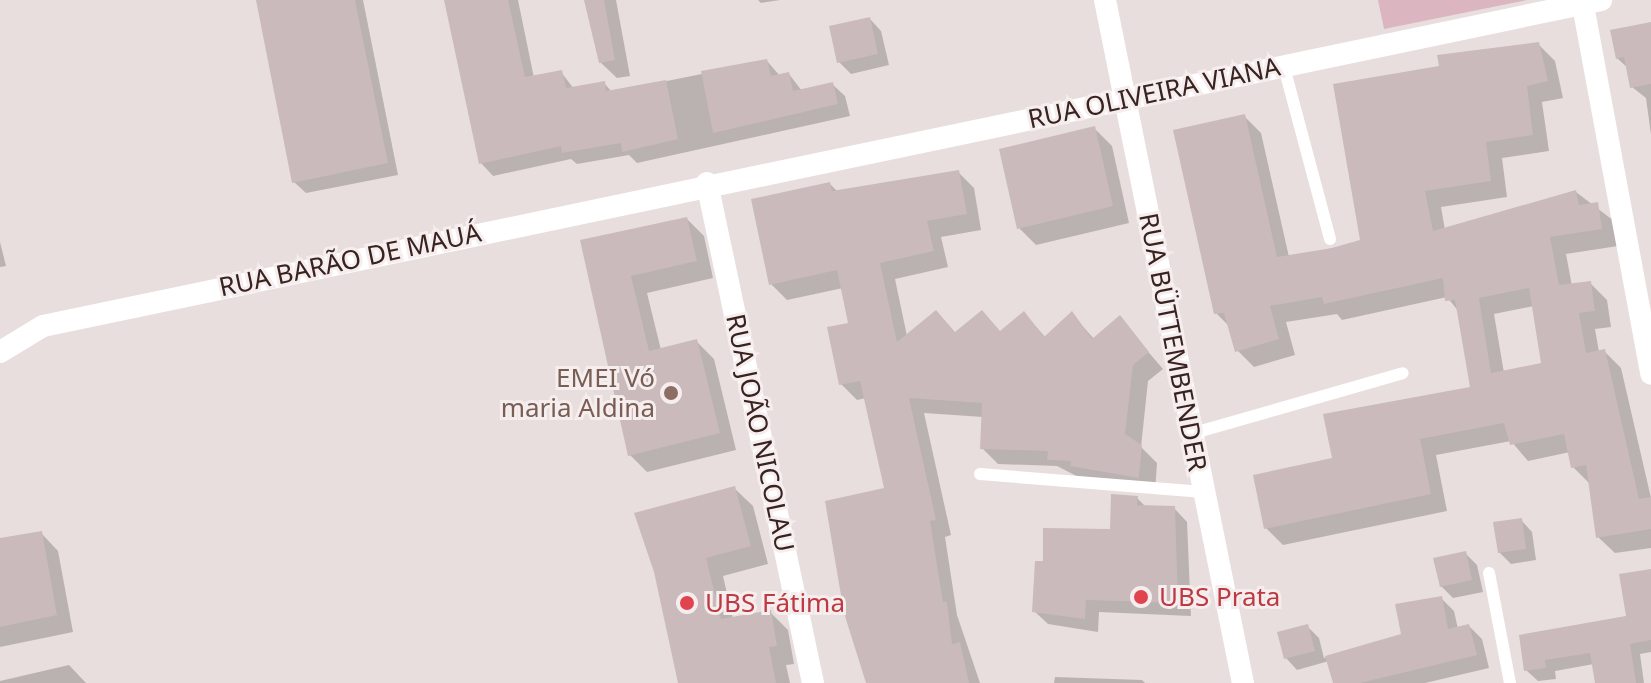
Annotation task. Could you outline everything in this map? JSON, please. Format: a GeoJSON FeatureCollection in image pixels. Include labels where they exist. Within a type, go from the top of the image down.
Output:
{"type":"FeatureCollection","features":[{"type":"Feature","properties":{"kind":"street","name":"RUA BÜTTEMBENDER"},"geometry":{"type":"LineString","coordinates":[[1105,0],[1243,683]]}},
{"type":"Feature","properties":{"kind":"street","name":"RUA OLIVEIRA VIANA"},"geometry":{"type":"LineString","coordinates":[[707,183],[1284,67],[1589,1]]}},
{"type":"Feature","properties":{"kind":"street"},"geometry":{"type":"LineString","coordinates":[[1589,1],[1651,374]]}},
{"type":"Feature","properties":{"kind":"street","name":"RUA BARÃO DE MAUÁ"},"geometry":{"type":"LineString","coordinates":[[0,352],[43,326],[707,183]]}},
{"type":"Feature","properties":{"kind":"street","name":"RUA JOÃO NICOLAU"},"geometry":{"type":"LineString","coordinates":[[707,183],[813,683]]}},
{"type":"Feature","properties":{"kind":"lane"},"geometry":{"type":"LineString","coordinates":[[1284,67],[1330,239]]}},
{"type":"Feature","properties":{"kind":"lane"},"geometry":{"type":"LineString","coordinates":[[1194,433],[1403,373]]}},
{"type":"Feature","properties":{"kind":"lane"},"geometry":{"type":"LineString","coordinates":[[980,474],[1203,492]]}},
{"type":"Feature","properties":{"kind":"lane"},"geometry":{"type":"LineString","coordinates":[[1489,573],[1510,683]]}},
{"type":"Feature","properties":{"kind":"shaded area"},"geometry":{"type":"Polygon","coordinates":[[[1378,0],[1527,0],[1384,29],[1378,0]]]}},
{"type":"Feature","properties":{"kind":"building"},"geometry":{"type":"Polygon","coordinates":[[[256,0],[355,0],[388,163],[292,183],[256,0]]]}},
{"type":"Feature","properties":{"kind":"building"},"geometry":{"type":"Polygon","coordinates":[[[444,0],[508,0],[525,77],[562,70],[566,88],[605,81],[606,91],[666,80],[678,139],[622,152],[621,143],[562,153],[561,146],[479,164],[444,0]]]}},
{"type":"Feature","properties":{"kind":"building"},"geometry":{"type":"Polygon","coordinates":[[[584,0],[604,0],[615,60],[599,63],[584,0]]]}},
{"type":"Feature","properties":{"kind":"building"},"geometry":{"type":"Polygon","coordinates":[[[870,17],[878,54],[837,63],[829,26],[870,17]]]}},
{"type":"Feature","properties":{"kind":"building"},"geometry":{"type":"Polygon","coordinates":[[[1651,22],[1651,84],[1630,88],[1624,57],[1616,59],[1610,30],[1651,22]]]}},
{"type":"Feature","properties":{"kind":"building"},"geometry":{"type":"Polygon","coordinates":[[[1539,42],[1548,81],[1527,86],[1533,135],[1486,142],[1491,181],[1425,191],[1433,231],[1576,190],[1579,205],[1598,202],[1602,229],[1550,237],[1559,285],[1591,281],[1595,311],[1579,313],[1586,353],[1605,349],[1639,499],[1651,497],[1651,529],[1596,538],[1586,465],[1571,468],[1564,434],[1510,445],[1504,423],[1420,439],[1431,494],[1264,529],[1253,475],[1332,458],[1323,414],[1470,387],[1455,300],[1445,301],[1443,278],[1324,304],[1322,297],[1270,306],[1279,339],[1235,352],[1224,313],[1214,314],[1173,130],[1245,114],[1277,257],[1332,248],[1360,240],[1333,84],[1439,66],[1437,55],[1539,42]],[[1529,288],[1479,298],[1491,373],[1541,363],[1529,288]]]}},
{"type":"Feature","properties":{"kind":"building"},"geometry":{"type":"Polygon","coordinates":[[[767,59],[771,76],[789,72],[793,91],[833,82],[838,104],[713,133],[701,71],[767,59]]]}},
{"type":"Feature","properties":{"kind":"building"},"geometry":{"type":"Polygon","coordinates":[[[1095,126],[1113,206],[1017,229],[999,149],[1095,126]]]}},
{"type":"Feature","properties":{"kind":"building"},"geometry":{"type":"Polygon","coordinates":[[[959,170],[967,214],[927,221],[934,251],[880,263],[897,342],[936,310],[955,332],[982,310],[1000,331],[1024,311],[1044,337],[1072,311],[1092,339],[1120,315],[1149,352],[1133,365],[1125,434],[1142,445],[1139,478],[1070,466],[1071,461],[1047,460],[1048,451],[980,449],[982,403],[909,398],[936,520],[930,521],[943,602],[947,602],[952,644],[960,642],[969,683],[866,683],[844,613],[825,501],[884,488],[860,381],[839,385],[827,327],[848,323],[837,270],[769,285],[751,199],[830,182],[832,191],[959,170]]]}},
{"type":"Feature","properties":{"kind":"building"},"geometry":{"type":"Polygon","coordinates":[[[687,217],[697,261],[631,276],[649,351],[697,339],[720,433],[628,456],[580,240],[687,217]]]}},
{"type":"Feature","properties":{"kind":"building"},"geometry":{"type":"Polygon","coordinates":[[[735,486],[751,546],[706,558],[721,619],[771,610],[777,646],[769,647],[776,683],[678,683],[654,572],[634,513],[735,486]]]}},
{"type":"Feature","properties":{"kind":"building"},"geometry":{"type":"Polygon","coordinates":[[[1111,494],[1138,496],[1137,505],[1175,506],[1178,603],[1086,600],[1085,619],[1032,612],[1035,561],[1043,561],[1043,528],[1110,529],[1111,494]]]}},
{"type":"Feature","properties":{"kind":"building"},"geometry":{"type":"Polygon","coordinates":[[[1522,518],[1526,549],[1498,553],[1493,522],[1522,518]]]}},
{"type":"Feature","properties":{"kind":"building"},"geometry":{"type":"Polygon","coordinates":[[[42,531],[57,615],[0,627],[0,538],[42,531]]]}},
{"type":"Feature","properties":{"kind":"building"},"geometry":{"type":"Polygon","coordinates":[[[1466,551],[1472,580],[1440,587],[1433,558],[1466,551]]]}},
{"type":"Feature","properties":{"kind":"building"},"geometry":{"type":"Polygon","coordinates":[[[1651,569],[1651,640],[1630,644],[1636,683],[1595,683],[1590,653],[1545,660],[1546,668],[1524,671],[1519,635],[1626,616],[1619,574],[1651,569]]]}},
{"type":"Feature","properties":{"kind":"building"},"geometry":{"type":"Polygon","coordinates":[[[1442,596],[1448,629],[1469,624],[1477,655],[1360,683],[1333,683],[1325,656],[1401,634],[1395,604],[1442,596]]]}},
{"type":"Feature","properties":{"kind":"building"},"geometry":{"type":"Polygon","coordinates":[[[1308,624],[1315,651],[1284,659],[1277,632],[1308,624]]]}},
{"type":"Feature","properties":{"kind":"place","name":"EMEI Vó maria Aldina"},"geometry":{"type":"Point","coordinates":[671,393]}},
{"type":"Feature","properties":{"kind":"place","name":"UBS Prata"},"geometry":{"type":"Point","coordinates":[1141,597]}},
{"type":"Feature","properties":{"kind":"place","name":"UBS Fátima"},"geometry":{"type":"Point","coordinates":[687,603]}}]}
